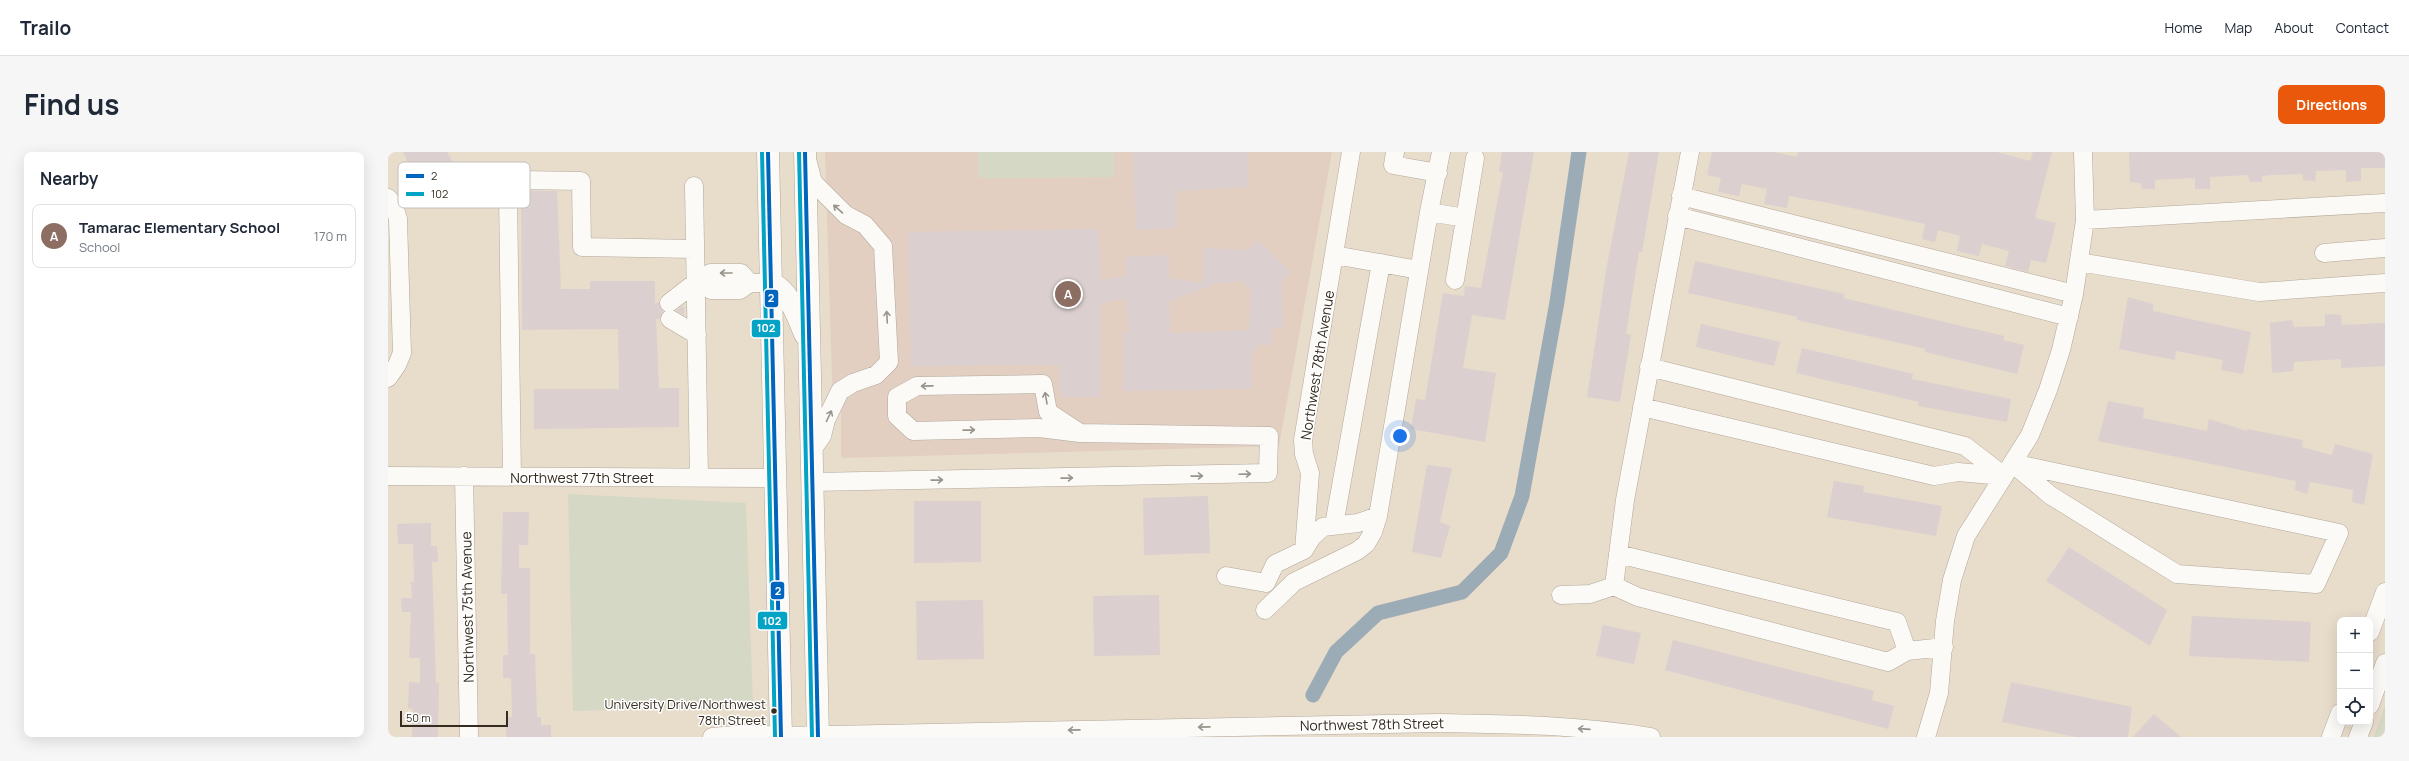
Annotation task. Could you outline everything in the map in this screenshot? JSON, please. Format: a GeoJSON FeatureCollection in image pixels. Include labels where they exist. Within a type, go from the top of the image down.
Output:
{"type":"FeatureCollection","features":[{"type":"Feature","properties":{"kind":"main road"},"geometry":{"type":"LineString","coordinates":[[768,152],[781,736]]}},
{"type":"Feature","properties":{"kind":"main road"},"geometry":{"type":"LineString","coordinates":[[805,152],[818,736]]}},
{"type":"Feature","properties":{"kind":"main road"},"geometry":{"type":"LineString","coordinates":[[771,283],[779,287],[792,305],[809,346]]}},
{"type":"Feature","properties":{"kind":"street"},"geometry":{"type":"LineString","coordinates":[[805,152],[813,182],[846,215],[865,225],[883,246],[889,362],[876,375],[853,383],[840,391],[826,420],[822,436],[812,450]]}},
{"type":"Feature","properties":{"kind":"street","name":"Northwest 78th Avenue"},"geometry":{"type":"LineString","coordinates":[[1304,550],[1310,473],[1304,454],[1303,440],[1351,152]]}},
{"type":"Feature","properties":{"kind":"street"},"geometry":{"type":"LineString","coordinates":[[1395,152],[1393,165],[1438,173]]}},
{"type":"Feature","properties":{"kind":"street"},"geometry":{"type":"LineString","coordinates":[[1265,610],[1294,582],[1357,551],[1366,544],[1373,532],[1378,516],[1429,212],[1441,152]]}},
{"type":"Feature","properties":{"kind":"street"},"geometry":{"type":"LineString","coordinates":[[1614,586],[1624,500],[1690,152]]}},
{"type":"Feature","properties":{"kind":"street"},"geometry":{"type":"LineString","coordinates":[[1926,737],[1939,693],[1945,621],[1952,580],[1966,536],[2030,435],[2048,390],[2069,317],[2085,220],[2083,152]]}},
{"type":"Feature","properties":{"kind":"street"},"geometry":{"type":"LineString","coordinates":[[1455,280],[1475,158]]}},
{"type":"Feature","properties":{"kind":"street"},"geometry":{"type":"LineString","coordinates":[[530,180],[581,180],[582,247],[695,249]]}},
{"type":"Feature","properties":{"kind":"street"},"geometry":{"type":"LineString","coordinates":[[694,186],[695,249],[698,282],[696,336],[699,477]]}},
{"type":"Feature","properties":{"kind":"street"},"geometry":{"type":"LineString","coordinates":[[1681,196],[2074,294]]}},
{"type":"Feature","properties":{"kind":"street"},"geometry":{"type":"LineString","coordinates":[[388,198],[394,206],[398,219],[402,352],[397,365],[388,378]]}},
{"type":"Feature","properties":{"kind":"street"},"geometry":{"type":"LineString","coordinates":[[2085,220],[2385,203]]}},
{"type":"Feature","properties":{"kind":"street"},"geometry":{"type":"LineString","coordinates":[[508,208],[512,476]]}},
{"type":"Feature","properties":{"kind":"street"},"geometry":{"type":"LineString","coordinates":[[1429,212],[1465,218]]}},
{"type":"Feature","properties":{"kind":"street"},"geometry":{"type":"LineString","coordinates":[[1677,216],[2069,317]]}},
{"type":"Feature","properties":{"kind":"street"},"geometry":{"type":"LineString","coordinates":[[2324,253],[2385,248]]}},
{"type":"Feature","properties":{"kind":"street"},"geometry":{"type":"LineString","coordinates":[[1334,255],[1419,270]]}},
{"type":"Feature","properties":{"kind":"street"},"geometry":{"type":"LineString","coordinates":[[2078,262],[2259,292],[2385,284]]}},
{"type":"Feature","properties":{"kind":"street"},"geometry":{"type":"LineString","coordinates":[[1334,525],[1381,263]]}},
{"type":"Feature","properties":{"kind":"street"},"geometry":{"type":"LineString","coordinates":[[698,282],[711,290],[740,290],[750,283],[771,283]]}},
{"type":"Feature","properties":{"kind":"street"},"geometry":{"type":"LineString","coordinates":[[696,336],[669,311],[698,282]]}},
{"type":"Feature","properties":{"kind":"street"},"geometry":{"type":"LineString","coordinates":[[1642,407],[1934,476],[1958,472],[2008,469],[2339,533],[2316,584],[2177,574],[2008,469],[1965,446],[1649,367]]}},
{"type":"Feature","properties":{"kind":"street"},"geometry":{"type":"LineString","coordinates":[[812,482],[1268,473],[1269,436],[1080,433],[1039,428],[913,431],[897,416],[897,397],[917,386],[1043,384],[1048,412],[1080,433]]}},
{"type":"Feature","properties":{"kind":"street","name":"Northwest 77th Street"},"geometry":{"type":"LineString","coordinates":[[388,476],[775,478]]}},
{"type":"Feature","properties":{"kind":"street","name":"Northwest 75th Avenue"},"geometry":{"type":"LineString","coordinates":[[464,476],[470,737]]}},
{"type":"Feature","properties":{"kind":"street"},"geometry":{"type":"LineString","coordinates":[[1226,576],[1266,583],[1275,564],[1304,550],[1312,537],[1323,527],[1358,523],[1378,516]]}},
{"type":"Feature","properties":{"kind":"street"},"geometry":{"type":"LineString","coordinates":[[1618,554],[1897,622],[1907,651]]}},
{"type":"Feature","properties":{"kind":"street"},"geometry":{"type":"LineString","coordinates":[[1562,596],[1590,594],[1614,586],[1638,597],[1888,662],[1907,651],[1944,647]]}},
{"type":"Feature","properties":{"kind":"street"},"geometry":{"type":"LineString","coordinates":[[2373,624],[2385,592]]}},
{"type":"Feature","properties":{"kind":"street"},"geometry":{"type":"LineString","coordinates":[[2373,697],[2385,663]]}},
{"type":"Feature","properties":{"kind":"street"},"geometry":{"type":"LineString","coordinates":[[2331,737],[2337,721]]}},
{"type":"Feature","properties":{"kind":"street","name":"Northwest 78th Street"},"geometry":{"type":"LineString","coordinates":[[712,737],[741,734],[818,736],[1243,732],[1446,723],[1524,724],[1603,734],[1651,737]]}},
{"type":"Feature","properties":{"kind":"street"},"geometry":{"type":"LineString","coordinates":[[2358,737],[2363,725]]}},
{"type":"Feature","properties":{"kind":"shaded area"},"geometry":{"type":"Polygon","coordinates":[[[825,152],[978,152],[979,178],[1115,177],[1115,152],[1332,152],[1279,446],[841,458],[841,412],[833,410],[825,152]]]}},
{"type":"Feature","properties":{"kind":"green space"},"geometry":{"type":"Polygon","coordinates":[[[978,152],[1115,152],[1115,177],[979,178],[978,152]]]}},
{"type":"Feature","properties":{"kind":"green space"},"geometry":{"type":"Polygon","coordinates":[[[568,494],[746,503],[753,706],[573,711],[568,494]]]}},
{"type":"Feature","properties":{"kind":"green space"},"geometry":{"type":"Polygon","coordinates":[[[2385,706],[2385,737],[2374,737],[2385,706]]]}},
{"type":"Feature","properties":{"kind":"building"},"geometry":{"type":"Polygon","coordinates":[[[403,152],[447,152],[453,162],[407,162],[403,152]]]}},
{"type":"Feature","properties":{"kind":"building"},"geometry":{"type":"Polygon","coordinates":[[[1133,152],[1247,152],[1249,187],[1177,191],[1176,228],[1136,230],[1133,152]]]}},
{"type":"Feature","properties":{"kind":"building"},"geometry":{"type":"Polygon","coordinates":[[[1502,152],[1534,152],[1505,320],[1472,315],[1463,368],[1496,373],[1485,442],[1411,429],[1416,399],[1425,400],[1443,293],[1464,296],[1465,286],[1481,288],[1503,172],[1499,172],[1502,152]]]}},
{"type":"Feature","properties":{"kind":"building"},"geometry":{"type":"Polygon","coordinates":[[[1629,152],[1659,152],[1642,252],[1639,252],[1626,334],[1631,335],[1620,402],[1587,397],[1607,265],[1629,152]]]}},
{"type":"Feature","properties":{"kind":"building"},"geometry":{"type":"Polygon","coordinates":[[[1712,152],[1773,152],[1797,157],[1798,152],[1997,152],[2030,161],[2033,152],[2052,152],[2035,218],[2056,223],[2046,263],[2031,260],[2028,272],[2005,266],[2009,251],[1982,244],[1979,256],[1957,251],[1960,236],[1938,230],[1935,242],[1922,239],[1925,224],[1829,203],[1789,196],[1787,208],[1764,204],[1767,189],[1742,184],[1739,196],[1718,192],[1721,178],[1707,175],[1712,152]]]}},
{"type":"Feature","properties":{"kind":"building"},"geometry":{"type":"Polygon","coordinates":[[[2129,152],[2385,152],[2385,168],[2361,168],[2361,181],[2346,182],[2346,170],[2316,171],[2315,181],[2303,180],[2303,174],[2262,176],[2262,182],[2250,182],[2248,175],[2210,177],[2210,189],[2195,189],[2195,178],[2155,180],[2155,189],[2142,189],[2141,183],[2130,182],[2129,152]]]}},
{"type":"Feature","properties":{"kind":"building"},"geometry":{"type":"Polygon","coordinates":[[[530,191],[557,191],[561,289],[590,289],[590,281],[655,281],[655,303],[659,303],[663,311],[660,319],[656,319],[659,388],[679,388],[679,427],[534,429],[534,389],[619,389],[618,329],[522,330],[521,208],[530,208],[530,191]]]}},
{"type":"Feature","properties":{"kind":"building"},"geometry":{"type":"Polygon","coordinates":[[[1099,229],[1100,280],[1126,276],[1126,257],[1169,255],[1169,278],[1203,283],[1203,248],[1248,250],[1258,240],[1290,272],[1281,282],[1283,328],[1271,329],[1272,345],[1257,345],[1252,355],[1252,389],[1123,391],[1123,332],[1129,332],[1126,298],[1100,304],[1100,397],[1061,397],[1059,365],[911,366],[908,232],[1099,229]],[[1242,281],[1208,284],[1213,285],[1169,301],[1170,333],[1249,330],[1251,290],[1242,281]]]}},
{"type":"Feature","properties":{"kind":"building"},"geometry":{"type":"Polygon","coordinates":[[[1695,261],[1844,294],[1843,298],[2004,336],[2003,340],[2024,345],[2017,374],[1925,352],[1926,349],[1797,320],[1798,317],[1688,293],[1695,261]]]}},
{"type":"Feature","properties":{"kind":"building"},"geometry":{"type":"Polygon","coordinates":[[[2128,297],[2153,304],[2153,311],[2251,332],[2243,374],[2221,370],[2223,360],[2176,351],[2175,360],[2119,349],[2128,297]]]}},
{"type":"Feature","properties":{"kind":"building"},"geometry":{"type":"Polygon","coordinates":[[[684,305],[684,315],[676,311],[684,305]]]}},
{"type":"Feature","properties":{"kind":"building"},"geometry":{"type":"Polygon","coordinates":[[[2325,314],[2341,315],[2342,325],[2385,323],[2385,366],[2341,368],[2341,359],[2294,362],[2293,371],[2272,373],[2270,323],[2292,320],[2294,327],[2325,326],[2325,314]]]}},
{"type":"Feature","properties":{"kind":"building"},"geometry":{"type":"Polygon","coordinates":[[[1701,324],[1780,342],[1774,366],[1696,347],[1701,324]]]}},
{"type":"Feature","properties":{"kind":"building"},"geometry":{"type":"Polygon","coordinates":[[[1802,348],[1913,374],[1912,379],[2011,399],[2007,422],[1918,406],[1919,402],[1796,373],[1802,348]]]}},
{"type":"Feature","properties":{"kind":"building"},"geometry":{"type":"Polygon","coordinates":[[[2108,401],[2144,408],[2143,418],[2207,431],[2209,419],[2247,431],[2247,429],[2303,440],[2302,447],[2332,455],[2335,444],[2373,454],[2364,505],[2352,502],[2353,490],[2310,482],[2307,494],[2295,490],[2296,481],[2098,441],[2108,401]]]}},
{"type":"Feature","properties":{"kind":"building"},"geometry":{"type":"Polygon","coordinates":[[[1427,465],[1452,468],[1440,522],[1450,526],[1441,558],[1412,552],[1427,465]]]}},
{"type":"Feature","properties":{"kind":"building"},"geometry":{"type":"Polygon","coordinates":[[[1834,481],[1864,486],[1863,492],[1942,506],[1936,536],[1827,517],[1834,481]]]}},
{"type":"Feature","properties":{"kind":"building"},"geometry":{"type":"Polygon","coordinates":[[[1208,496],[1210,553],[1144,555],[1143,498],[1208,496]]]}},
{"type":"Feature","properties":{"kind":"building"},"geometry":{"type":"Polygon","coordinates":[[[914,501],[981,501],[981,562],[914,563],[914,501]]]}},
{"type":"Feature","properties":{"kind":"building"},"geometry":{"type":"Polygon","coordinates":[[[503,512],[529,512],[528,545],[519,545],[519,568],[530,568],[530,654],[535,654],[537,717],[541,717],[541,725],[551,725],[551,737],[506,737],[506,717],[512,717],[511,678],[503,678],[503,655],[508,655],[507,594],[501,594],[503,512]]]}},
{"type":"Feature","properties":{"kind":"building"},"geometry":{"type":"Polygon","coordinates":[[[431,523],[431,546],[437,546],[438,562],[432,562],[436,683],[439,683],[438,737],[412,737],[413,709],[408,708],[409,682],[420,683],[420,658],[409,658],[411,612],[402,612],[401,598],[412,598],[411,582],[414,582],[413,544],[398,544],[397,524],[431,523]]]}},
{"type":"Feature","properties":{"kind":"building"},"geometry":{"type":"Polygon","coordinates":[[[2069,547],[2167,610],[2150,646],[2046,581],[2069,547]]]}},
{"type":"Feature","properties":{"kind":"building"},"geometry":{"type":"Polygon","coordinates":[[[1159,595],[1160,655],[1094,656],[1093,596],[1159,595]]]}},
{"type":"Feature","properties":{"kind":"building"},"geometry":{"type":"Polygon","coordinates":[[[983,600],[984,659],[917,660],[916,601],[983,600]]]}},
{"type":"Feature","properties":{"kind":"building"},"geometry":{"type":"Polygon","coordinates":[[[2192,616],[2311,622],[2309,662],[2189,656],[2192,616]]]}},
{"type":"Feature","properties":{"kind":"building"},"geometry":{"type":"Polygon","coordinates":[[[1603,625],[1641,633],[1634,664],[1596,656],[1603,625]]]}},
{"type":"Feature","properties":{"kind":"building"},"geometry":{"type":"Polygon","coordinates":[[[1673,640],[1874,691],[1872,700],[1894,706],[1888,729],[1665,670],[1673,640]]]}},
{"type":"Feature","properties":{"kind":"building"},"geometry":{"type":"Polygon","coordinates":[[[2011,682],[2132,707],[2128,737],[2076,737],[2002,722],[2011,682]]]}},
{"type":"Feature","properties":{"kind":"building"},"geometry":{"type":"Polygon","coordinates":[[[2154,714],[2181,737],[2133,737],[2154,714]]]}},
{"type":"Feature","properties":{"kind":"waterway"},"geometry":{"type":"LineString","coordinates":[[1313,695],[1336,652],[1378,613],[1462,592],[1501,553],[1522,496],[1557,302],[1579,152]]}},
{"type":"Feature","properties":{"kind":"transit line","name":"102"},"geometry":{"type":"LineString","coordinates":[[762,152],[775,737]]}},
{"type":"Feature","properties":{"kind":"transit line","name":"2"},"geometry":{"type":"LineString","coordinates":[[768,152],[781,737]]}},
{"type":"Feature","properties":{"kind":"transit line","name":"102"},"geometry":{"type":"LineString","coordinates":[[799,152],[812,737]]}},
{"type":"Feature","properties":{"kind":"transit line","name":"2"},"geometry":{"type":"LineString","coordinates":[[805,152],[818,737]]}},
{"type":"Feature","properties":{"kind":"place","name":"Tamarac Elementary School"},"geometry":{"type":"Point","coordinates":[1068,294]}},
{"type":"Feature","properties":{"kind":"place","name":"University Drive/Northwest 78th Street"},"geometry":{"type":"Point","coordinates":[774,711]}}]}
